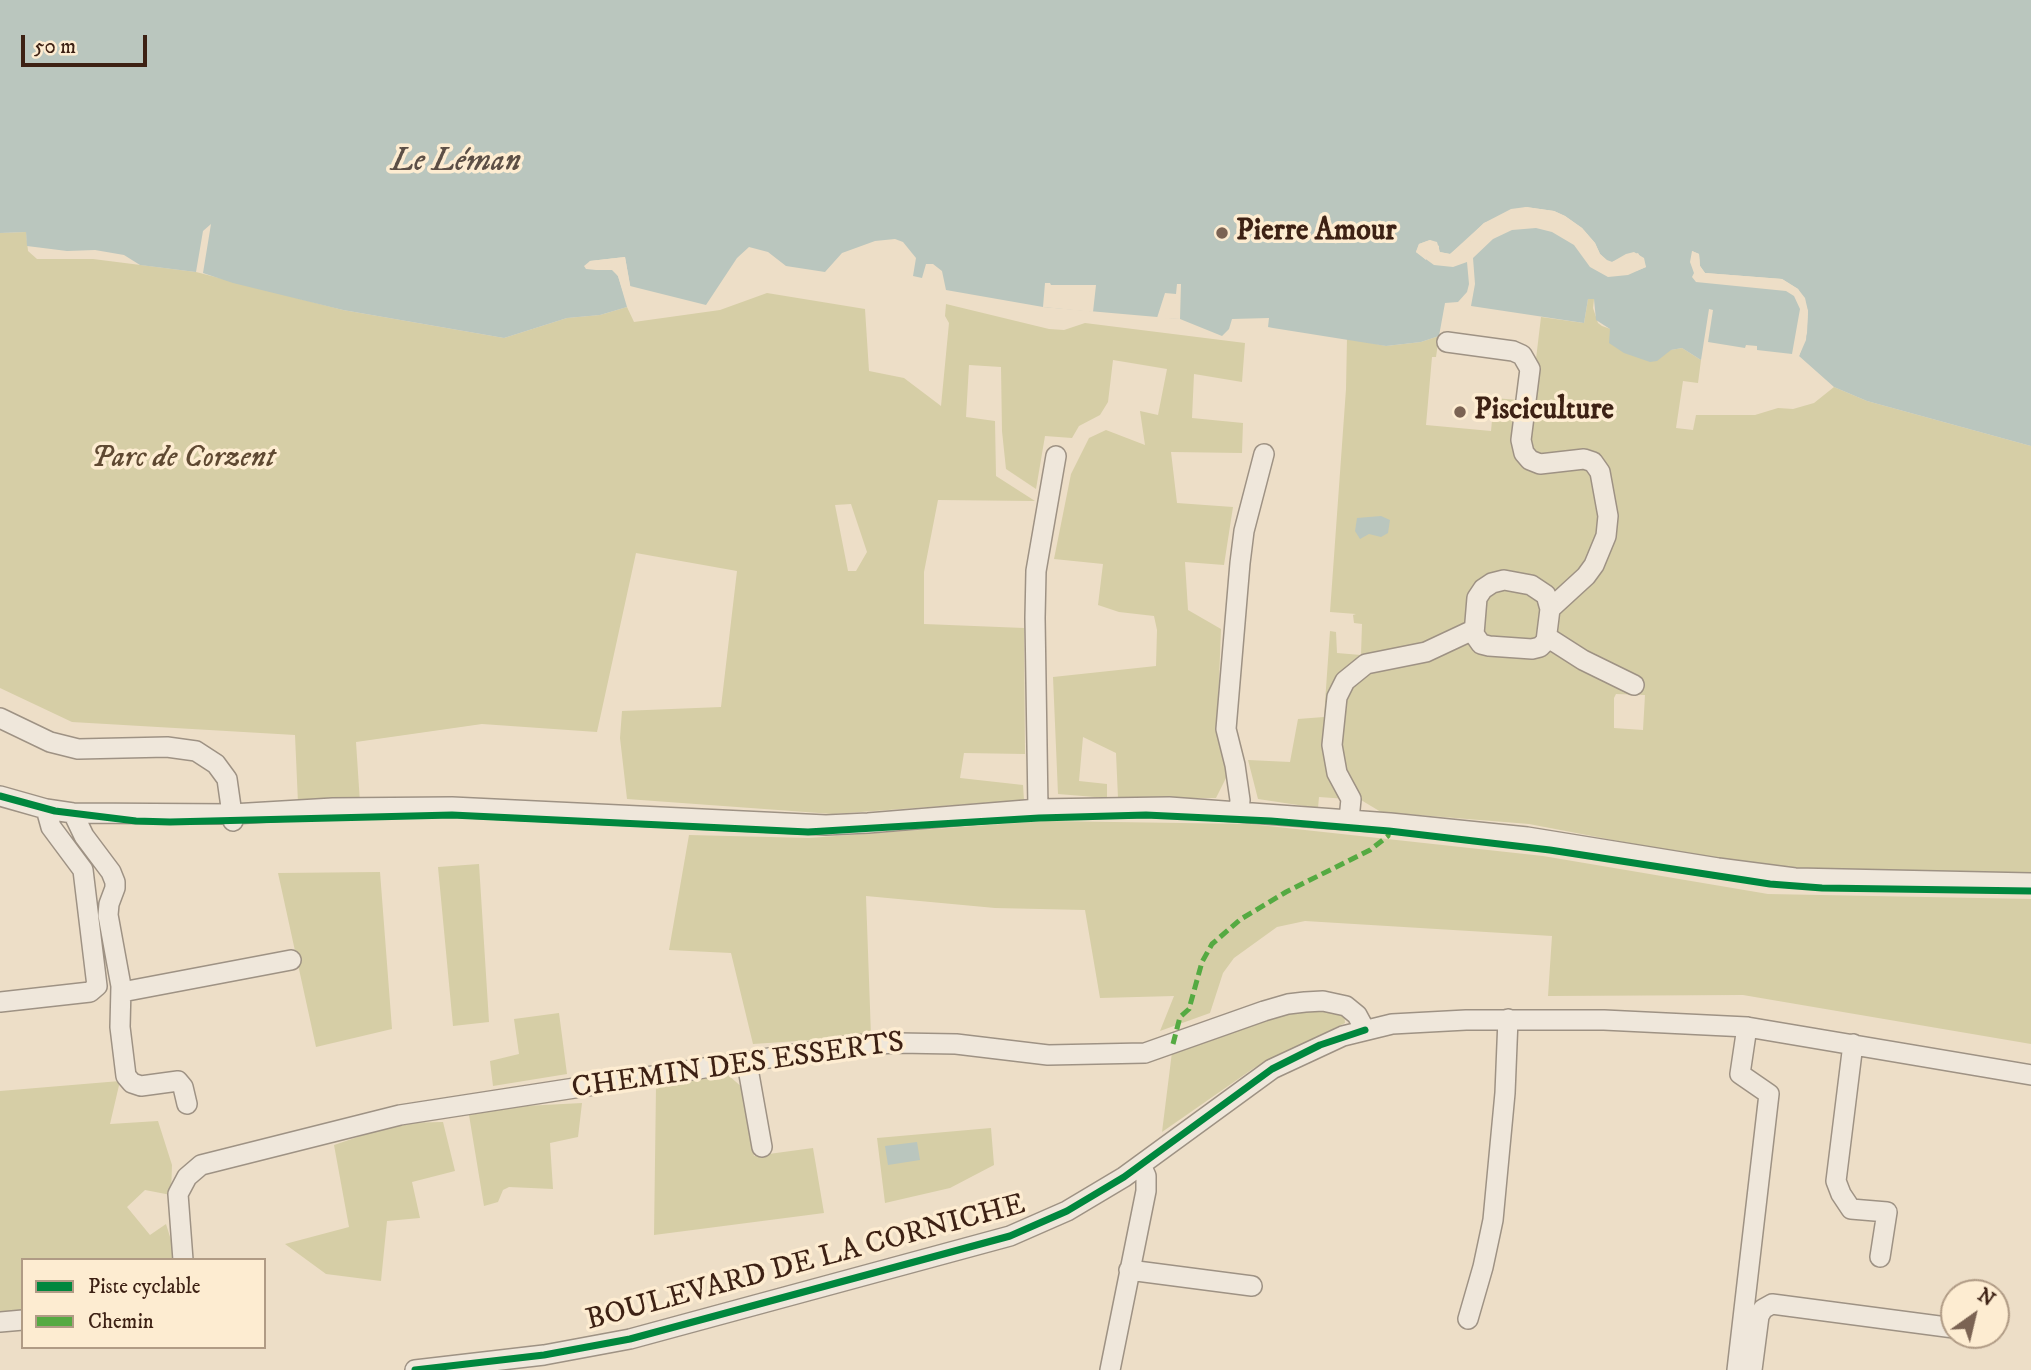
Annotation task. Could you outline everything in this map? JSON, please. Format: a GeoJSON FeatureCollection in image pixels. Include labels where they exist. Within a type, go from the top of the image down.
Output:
{"type":"FeatureCollection","features":[{"type":"Feature","properties":{"kind":"street"},"geometry":{"type":"LineString","coordinates":[[1447,342],[1513,351],[1522,355],[1530,369],[1521,440],[1524,453],[1530,460],[1540,464],[1584,459],[1593,462],[1600,472],[1608,516],[1604,541],[1586,576],[1550,608]]}},
{"type":"Feature","properties":{"kind":"street"},"geometry":{"type":"LineString","coordinates":[[1239,812],[1235,765],[1226,729],[1244,531],[1264,454]]}},
{"type":"Feature","properties":{"kind":"street"},"geometry":{"type":"LineString","coordinates":[[1038,809],[1035,618],[1037,571],[1056,456]]}},
{"type":"Feature","properties":{"kind":"street"},"geometry":{"type":"LineString","coordinates":[[1497,581],[1537,587],[1548,599],[1550,608],[1547,637],[1543,644],[1532,649],[1489,646],[1479,641],[1473,630],[1479,593],[1497,581]]}},
{"type":"Feature","properties":{"kind":"street"},"geometry":{"type":"LineString","coordinates":[[1349,820],[1351,799],[1336,773],[1332,753],[1337,697],[1345,681],[1366,664],[1426,652],[1473,630]]}},
{"type":"Feature","properties":{"kind":"street"},"geometry":{"type":"LineString","coordinates":[[1547,637],[1583,660],[1634,685]]}},
{"type":"Feature","properties":{"kind":"street"},"geometry":{"type":"LineString","coordinates":[[0,718],[50,742],[78,749],[175,747],[195,751],[212,760],[224,774],[230,793],[232,817]]}},
{"type":"Feature","properties":{"kind":"street"},"geometry":{"type":"LineString","coordinates":[[0,796],[46,809],[73,813],[232,817],[333,808],[452,807],[826,825],[1038,809],[1154,807],[1349,820],[1547,839],[1718,869],[1795,878],[2031,883]]}},
{"type":"Feature","properties":{"kind":"street"},"geometry":{"type":"LineString","coordinates":[[0,1002],[90,992],[97,986],[83,870],[51,827],[46,809]]}},
{"type":"Feature","properties":{"kind":"street"},"geometry":{"type":"LineString","coordinates":[[73,813],[86,839],[115,881],[108,904],[108,915],[122,992],[120,1027],[127,1079],[141,1086],[178,1081],[183,1087],[187,1104]]}},
{"type":"Feature","properties":{"kind":"street"},"geometry":{"type":"LineString","coordinates":[[86,839],[106,851],[124,874],[130,876]]}},
{"type":"Feature","properties":{"kind":"street"},"geometry":{"type":"LineString","coordinates":[[122,992],[291,960]]}},
{"type":"Feature","properties":{"kind":"street","name":"CHEMIN DES ESSERTS"},"geometry":{"type":"LineString","coordinates":[[183,1258],[179,1189],[191,1172],[206,1163],[400,1115],[853,1045],[898,1042],[956,1044],[1048,1055],[1145,1053],[1264,1011],[1305,1002],[1346,1006],[1357,1015],[1365,1030]]}},
{"type":"Feature","properties":{"kind":"street"},"geometry":{"type":"LineString","coordinates":[[1468,1319],[1493,1220],[1505,1093],[1508,1019]]}},
{"type":"Feature","properties":{"kind":"street","name":"BOULEVARD DE LA CORNICHE"},"geometry":{"type":"LineString","coordinates":[[415,1370],[555,1353],[630,1339],[1010,1236],[1067,1212],[1141,1165],[1272,1069],[1320,1045],[1365,1030],[1426,1021],[1508,1019],[1747,1027],[2031,1075]]}},
{"type":"Feature","properties":{"kind":"street"},"geometry":{"type":"LineString","coordinates":[[1737,1370],[1769,1094],[1740,1074],[1747,1027]]}},
{"type":"Feature","properties":{"kind":"street"},"geometry":{"type":"LineString","coordinates":[[1853,1044],[1836,1181],[1850,1209],[1887,1212],[1880,1257]]}},
{"type":"Feature","properties":{"kind":"street"},"geometry":{"type":"LineString","coordinates":[[747,1063],[762,1147]]}},
{"type":"Feature","properties":{"kind":"street"},"geometry":{"type":"LineString","coordinates":[[1110,1370],[1146,1191],[1146,1177],[1141,1165]]}},
{"type":"Feature","properties":{"kind":"street"},"geometry":{"type":"LineString","coordinates":[[1129,1270],[1252,1286]]}},
{"type":"Feature","properties":{"kind":"street"},"geometry":{"type":"LineString","coordinates":[[1752,1370],[1759,1316],[1763,1309],[1772,1304],[1940,1326]]}},
{"type":"Feature","properties":{"kind":"street"},"geometry":{"type":"LineString","coordinates":[[0,1322],[21,1320]]}},
{"type":"Feature","properties":{"kind":"green space","name":"Parc de Corzent"},"geometry":{"type":"Polygon","coordinates":[[[26,232],[28,251],[37,259],[93,259],[196,272],[343,310],[504,338],[567,318],[600,315],[627,307],[634,322],[720,310],[767,293],[865,309],[869,371],[904,378],[941,406],[949,323],[945,316],[946,304],[1049,329],[1064,330],[1085,323],[1245,343],[1242,382],[1194,374],[1192,418],[1243,423],[1242,453],[1171,452],[1177,503],[1233,507],[1224,565],[1185,562],[1188,610],[1221,629],[1217,733],[1229,772],[1216,798],[1118,798],[1116,753],[1083,737],[1079,781],[1107,784],[1107,798],[1058,794],[1053,677],[1156,666],[1157,630],[1154,616],[1119,612],[1098,605],[1103,564],[1054,559],[1071,474],[1089,438],[1106,430],[1145,445],[1140,411],[1158,415],[1167,369],[1113,360],[1108,402],[1100,415],[1079,426],[1072,438],[1045,436],[1036,489],[1006,469],[1002,431],[1001,367],[969,365],[966,417],[995,421],[996,476],[1035,501],[938,500],[924,572],[924,624],[1024,628],[1025,754],[964,753],[960,778],[1023,785],[1024,800],[833,814],[627,799],[620,738],[622,711],[721,707],[737,571],[636,553],[597,732],[482,724],[356,742],[360,803],[298,803],[295,735],[72,722],[0,688],[0,233],[26,232]],[[851,504],[835,505],[848,571],[856,571],[867,552],[851,504]]]}},
{"type":"Feature","properties":{"kind":"green space"},"geometry":{"type":"Polygon","coordinates":[[[1588,299],[1594,299],[1593,308],[1598,323],[1602,326],[1671,350],[1682,348],[1701,360],[1698,383],[1683,381],[1676,428],[1693,430],[1696,415],[1755,415],[1778,408],[1793,409],[1814,403],[1834,387],[1867,401],[2031,446],[2031,878],[1770,870],[1529,824],[1381,812],[1361,800],[1319,797],[1318,808],[1258,799],[1248,760],[1290,762],[1298,719],[1324,717],[1330,631],[1336,632],[1337,653],[1361,655],[1362,624],[1354,623],[1353,615],[1356,614],[1330,612],[1346,389],[1347,338],[1386,346],[1421,342],[1439,336],[1436,357],[1432,357],[1426,425],[1491,431],[1494,398],[1531,401],[1541,317],[1584,323],[1588,299]],[[1616,694],[1614,728],[1643,730],[1645,695],[1616,694]]]}},
{"type":"Feature","properties":{"kind":"green space"},"geometry":{"type":"Polygon","coordinates":[[[1045,821],[1250,824],[1543,856],[1768,894],[2031,899],[2031,1044],[1743,995],[1548,996],[1552,936],[1305,921],[1277,927],[1234,958],[1223,973],[1210,1013],[1160,1031],[1174,996],[1100,998],[1085,910],[995,908],[866,896],[871,1036],[753,1044],[731,953],[669,950],[689,835],[809,838],[1045,821]]]}},
{"type":"Feature","properties":{"kind":"green space"},"geometry":{"type":"Polygon","coordinates":[[[479,864],[489,1022],[453,1026],[438,867],[479,864]]]}},
{"type":"Feature","properties":{"kind":"green space"},"geometry":{"type":"Polygon","coordinates":[[[380,872],[392,1029],[316,1047],[278,873],[380,872]]]}},
{"type":"Feature","properties":{"kind":"green space"},"geometry":{"type":"Polygon","coordinates":[[[1316,1008],[1344,1011],[1345,1023],[1254,1068],[1162,1132],[1172,1052],[1292,1010],[1316,1008]]]}},
{"type":"Feature","properties":{"kind":"green space"},"geometry":{"type":"Polygon","coordinates":[[[559,1013],[567,1074],[493,1086],[490,1061],[519,1054],[514,1019],[559,1013]]]}},
{"type":"Feature","properties":{"kind":"green space"},"geometry":{"type":"Polygon","coordinates":[[[727,1074],[744,1089],[754,1156],[813,1148],[824,1213],[654,1235],[656,1087],[727,1074]]]}},
{"type":"Feature","properties":{"kind":"green space"},"geometry":{"type":"Polygon","coordinates":[[[120,1081],[110,1124],[158,1121],[172,1165],[171,1195],[145,1190],[127,1207],[150,1235],[166,1224],[175,1258],[21,1258],[21,1311],[0,1313],[0,1091],[120,1081]]]}},
{"type":"Feature","properties":{"kind":"green space"},"geometry":{"type":"Polygon","coordinates":[[[582,1103],[578,1137],[550,1143],[553,1189],[509,1187],[503,1190],[498,1202],[484,1206],[468,1109],[582,1103]]]}},
{"type":"Feature","properties":{"kind":"green space"},"geometry":{"type":"Polygon","coordinates":[[[443,1122],[455,1171],[412,1182],[420,1218],[387,1221],[381,1281],[326,1274],[285,1244],[349,1227],[334,1145],[399,1123],[443,1122]]]}},
{"type":"Feature","properties":{"kind":"green space"},"geometry":{"type":"Polygon","coordinates":[[[991,1128],[994,1165],[950,1188],[885,1203],[877,1138],[991,1128]]]}},
{"type":"Feature","properties":{"kind":"water","name":"Le Léman"},"geometry":{"type":"Polygon","coordinates":[[[0,0],[2031,0],[2031,446],[1867,401],[1834,387],[1799,356],[1807,333],[1808,311],[1798,289],[1782,279],[1705,273],[1700,266],[1699,254],[1692,251],[1692,277],[1696,282],[1786,291],[1794,296],[1800,309],[1792,354],[1757,350],[1757,346],[1746,345],[1745,348],[1708,342],[1713,310],[1709,309],[1701,360],[1682,348],[1671,350],[1657,361],[1650,362],[1624,353],[1609,343],[1610,329],[1596,320],[1594,299],[1588,299],[1584,323],[1471,306],[1475,284],[1473,258],[1493,239],[1512,230],[1536,228],[1552,232],[1574,245],[1590,267],[1608,277],[1628,275],[1646,267],[1638,253],[1612,262],[1607,261],[1582,228],[1565,216],[1554,211],[1526,207],[1484,223],[1450,254],[1439,252],[1439,246],[1430,240],[1419,244],[1416,252],[1434,265],[1453,267],[1467,262],[1467,292],[1458,302],[1445,303],[1439,336],[1421,342],[1386,346],[1268,327],[1269,318],[1232,319],[1229,329],[1222,336],[1180,319],[1043,307],[946,290],[942,271],[933,264],[926,264],[922,278],[913,276],[916,258],[903,242],[895,239],[875,241],[842,253],[825,272],[786,266],[768,252],[749,247],[737,258],[706,305],[630,286],[625,257],[590,261],[586,269],[613,269],[618,276],[627,307],[600,315],[567,318],[504,338],[343,310],[203,273],[211,224],[203,231],[196,272],[140,265],[124,255],[95,250],[67,251],[27,246],[26,232],[0,233],[0,0]]]}},
{"type":"Feature","properties":{"kind":"water"},"geometry":{"type":"Polygon","coordinates":[[[1381,516],[1390,520],[1388,533],[1381,537],[1369,534],[1360,539],[1355,531],[1357,518],[1381,516]]]}},
{"type":"Feature","properties":{"kind":"water"},"geometry":{"type":"Polygon","coordinates":[[[917,1142],[920,1160],[888,1165],[885,1146],[917,1142]]]}},
{"type":"Feature","properties":{"kind":"pier"},"geometry":{"type":"Polygon","coordinates":[[[1526,207],[1554,211],[1565,216],[1582,228],[1607,260],[1612,262],[1634,252],[1644,258],[1646,267],[1636,271],[1636,267],[1643,265],[1641,260],[1633,256],[1613,265],[1606,264],[1597,257],[1592,245],[1580,230],[1553,215],[1526,211],[1512,213],[1486,225],[1451,257],[1437,255],[1435,245],[1430,244],[1424,244],[1419,249],[1426,256],[1426,260],[1416,252],[1419,244],[1430,240],[1437,242],[1440,252],[1450,254],[1484,223],[1511,209],[1526,207]]]}},
{"type":"Feature","properties":{"kind":"pier"},"geometry":{"type":"Polygon","coordinates":[[[1692,251],[1699,254],[1700,266],[1705,273],[1782,279],[1798,289],[1805,298],[1808,311],[1806,340],[1799,356],[1796,355],[1803,339],[1804,311],[1796,291],[1781,282],[1704,277],[1697,268],[1694,255],[1697,273],[1694,273],[1690,262],[1692,251]]]}},
{"type":"Feature","properties":{"kind":"pier"},"geometry":{"type":"Polygon","coordinates":[[[625,257],[631,290],[627,287],[623,261],[588,265],[615,266],[621,275],[631,307],[629,310],[618,276],[612,270],[586,269],[584,266],[590,261],[625,257]]]}},
{"type":"Feature","properties":{"kind":"pier"},"geometry":{"type":"Polygon","coordinates":[[[1045,283],[1096,285],[1093,312],[1043,307],[1045,283]]]}},
{"type":"Feature","properties":{"kind":"pier"},"geometry":{"type":"Polygon","coordinates":[[[1177,284],[1181,284],[1180,319],[1157,318],[1165,293],[1176,294],[1177,284]]]}},
{"type":"Feature","properties":{"kind":"marked path"},"geometry":{"type":"LineString","coordinates":[[1173,1044],[1180,1017],[1189,1009],[1202,962],[1212,944],[1241,919],[1286,892],[1370,850],[1388,836],[1389,830]]}},
{"type":"Feature","properties":{"kind":"cycle path"},"geometry":{"type":"LineString","coordinates":[[0,796],[55,811],[136,821],[170,822],[452,815],[808,832],[1039,818],[1146,815],[1271,821],[1389,831],[1550,850],[1770,884],[1822,888],[2031,891]]}},
{"type":"Feature","properties":{"kind":"cycle path"},"geometry":{"type":"LineString","coordinates":[[415,1370],[544,1355],[630,1339],[1010,1236],[1067,1211],[1124,1177],[1272,1069],[1320,1045],[1365,1030]]}},
{"type":"Feature","properties":{"kind":"place","name":"Pierre Amour"},"geometry":{"type":"Point","coordinates":[1222,233]}},
{"type":"Feature","properties":{"kind":"place","name":"Pisciculture"},"geometry":{"type":"Point","coordinates":[1460,412]}}]}
